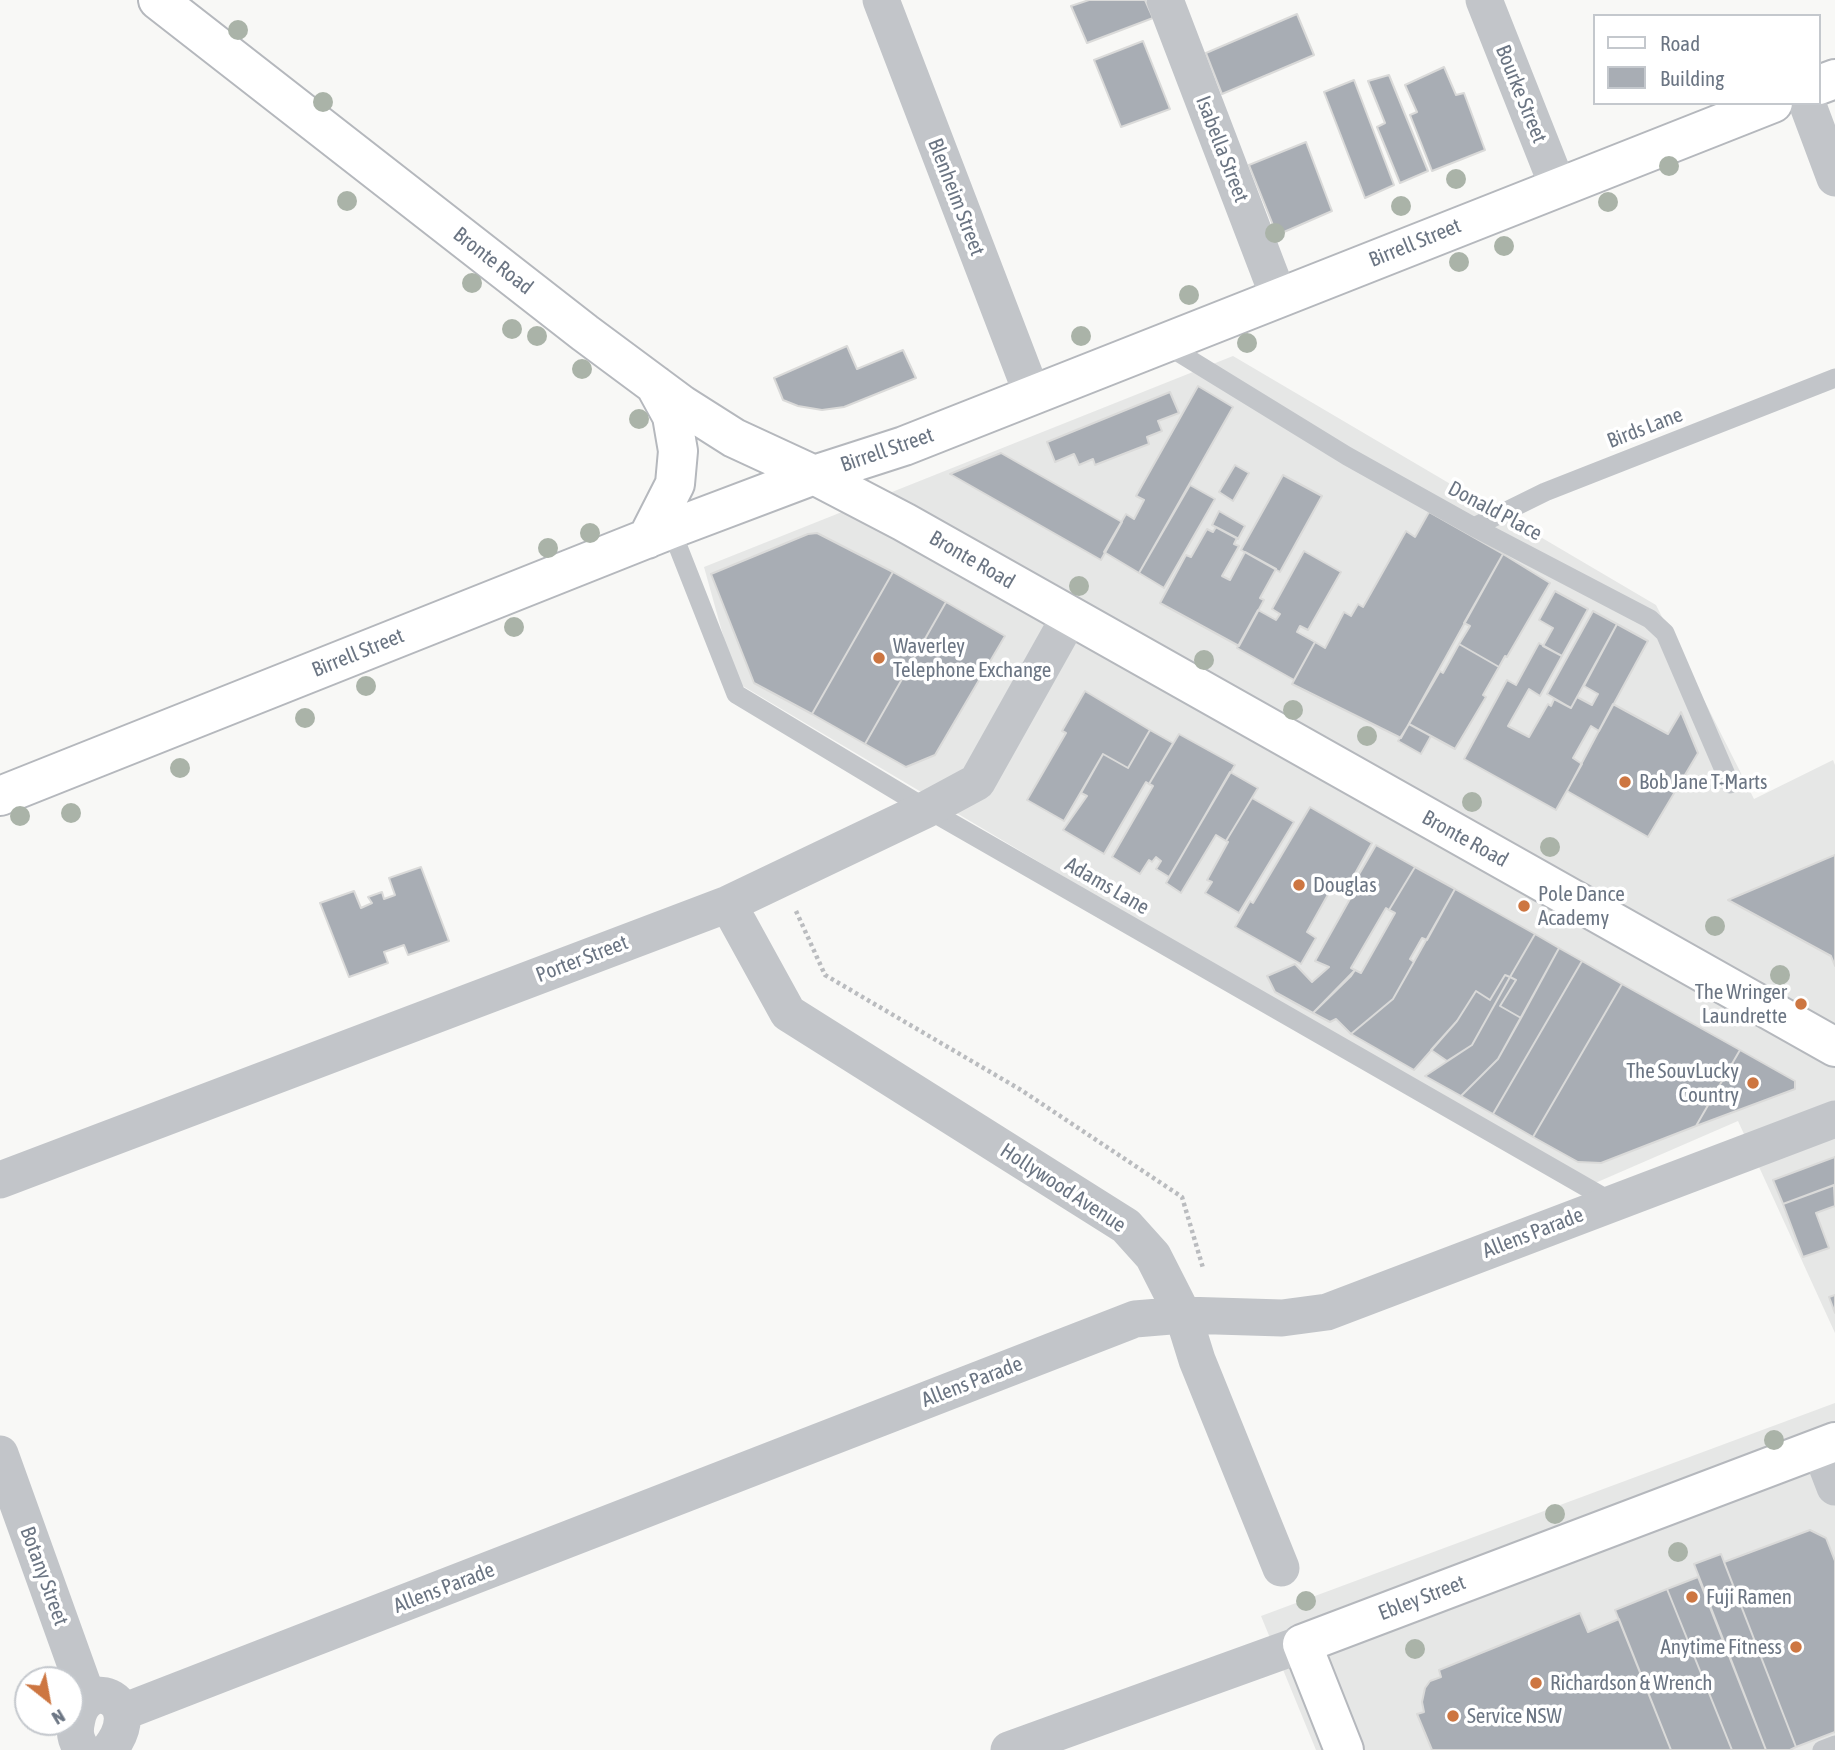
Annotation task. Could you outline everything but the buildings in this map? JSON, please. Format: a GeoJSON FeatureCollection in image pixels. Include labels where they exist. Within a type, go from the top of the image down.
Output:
{"type":"FeatureCollection","features":[{"type":"Feature","properties":{"kind":"main road","name":"Bronte Road"},"geometry":{"type":"LineString","coordinates":[[158,0],[585,333],[682,405],[734,438],[814,475],[904,522],[1835,1047]]}},
{"type":"Feature","properties":{"kind":"main road","name":"Birrell Street"},"geometry":{"type":"LineString","coordinates":[[0,796],[659,534],[814,475],[904,446],[1768,105]]}},
{"type":"Feature","properties":{"kind":"main road"},"geometry":{"type":"LineString","coordinates":[[653,382],[672,416],[678,450],[675,484],[659,534]]}},
{"type":"Feature","properties":{"kind":"main road","name":"Ebley Street"},"geometry":{"type":"LineString","coordinates":[[1302,1644],[1828,1445]]}},
{"type":"Feature","properties":{"kind":"main road"},"geometry":{"type":"LineString","coordinates":[[1302,1644],[1343,1750]]}},
{"type":"Feature","properties":{"kind":"street","name":"Blenheim Street"},"geometry":{"type":"LineString","coordinates":[[881,0],[1032,394]]}},
{"type":"Feature","properties":{"kind":"street","name":"Isabella Street"},"geometry":{"type":"LineString","coordinates":[[1165,0],[1279,298]]}},
{"type":"Feature","properties":{"kind":"street","name":"Bourke Street"},"geometry":{"type":"LineString","coordinates":[[1484,0],[1558,187]]}},
{"type":"Feature","properties":{"kind":"street"},"geometry":{"type":"LineString","coordinates":[[1808,105],[1835,178]]}},
{"type":"Feature","properties":{"kind":"street","name":"Porter Street"},"geometry":{"type":"LineString","coordinates":[[0,1181],[728,904],[927,809],[977,782],[1070,616]]}},
{"type":"Feature","properties":{"kind":"street","name":"Hollywood Avenue"},"geometry":{"type":"LineString","coordinates":[[728,904],[788,1013],[1126,1226],[1153,1256],[1183,1315],[1197,1360],[1281,1567]]}},
{"type":"Feature","properties":{"kind":"street","name":"Allens Parade"},"geometry":{"type":"LineString","coordinates":[[123,1712],[1135,1319],[1183,1315],[1282,1318],[1327,1312],[1835,1119]]}},
{"type":"Feature","properties":{"kind":"street"},"geometry":{"type":"LineString","coordinates":[[1828,1445],[1835,1487]]}},
{"type":"Feature","properties":{"kind":"street","name":"Botany Street"},"geometry":{"type":"LineString","coordinates":[[0,1454],[88,1699]]}},
{"type":"Feature","properties":{"kind":"street","name":"Ebley Street"},"geometry":{"type":"LineString","coordinates":[[1009,1750],[1302,1644]]}},
{"type":"Feature","properties":{"kind":"street"},"geometry":{"type":"LineString","coordinates":[[101,1695],[110,1696],[119,1703],[123,1712],[122,1723],[80,1748],[75,1731],[79,1708],[88,1699],[101,1695]]}},
{"type":"Feature","properties":{"kind":"lane","name":"Donald Place"},"geometry":{"type":"LineString","coordinates":[[1163,343],[1347,456],[1650,620],[1665,633],[1730,784]]}},
{"type":"Feature","properties":{"kind":"lane","name":"Birds Lane"},"geometry":{"type":"LineString","coordinates":[[1474,527],[1545,492],[1835,378]]}},
{"type":"Feature","properties":{"kind":"lane","name":"Adams Lane"},"geometry":{"type":"LineString","coordinates":[[659,534],[736,694],[927,809],[1612,1202]]}},
{"type":"Feature","properties":{"kind":"lane"},"geometry":{"type":"LineString","coordinates":[[1822,1750],[1835,1745]]}},
{"type":"Feature","properties":{"kind":"shaded area"},"geometry":{"type":"Polygon","coordinates":[[[1233,356],[1656,605],[1754,799],[1833,760],[1835,1333],[1738,1121],[1586,1187],[736,682],[704,567],[1233,356]]]}},
{"type":"Feature","properties":{"kind":"shaded area"},"geometry":{"type":"Polygon","coordinates":[[[1835,1403],[1835,1750],[1316,1750],[1261,1616],[1835,1403]]]}},
{"type":"Feature","properties":{"kind":"place","name":"Waverley Telephone Exchange"},"geometry":{"type":"Point","coordinates":[879,658]}},
{"type":"Feature","properties":{"kind":"place","name":"Bob Jane T-Marts"},"geometry":{"type":"Point","coordinates":[1625,782]}},
{"type":"Feature","properties":{"kind":"place","name":"Douglas"},"geometry":{"type":"Point","coordinates":[1299,885]}},
{"type":"Feature","properties":{"kind":"place","name":"Pole Dance Academy"},"geometry":{"type":"Point","coordinates":[1524,906]}},
{"type":"Feature","properties":{"kind":"place","name":"The Wringer Laundrette"},"geometry":{"type":"Point","coordinates":[1801,1004]}},
{"type":"Feature","properties":{"kind":"place","name":"The SouvLucky Country"},"geometry":{"type":"Point","coordinates":[1753,1083]}},
{"type":"Feature","properties":{"kind":"place","name":"Fuji Ramen"},"geometry":{"type":"Point","coordinates":[1692,1597]}},
{"type":"Feature","properties":{"kind":"place","name":"Anytime Fitness"},"geometry":{"type":"Point","coordinates":[1796,1647]}},
{"type":"Feature","properties":{"kind":"place","name":"Richardson & Wrench"},"geometry":{"type":"Point","coordinates":[1536,1683]}},
{"type":"Feature","properties":{"kind":"place","name":"Service NSW"},"geometry":{"type":"Point","coordinates":[1453,1716]}}]}
